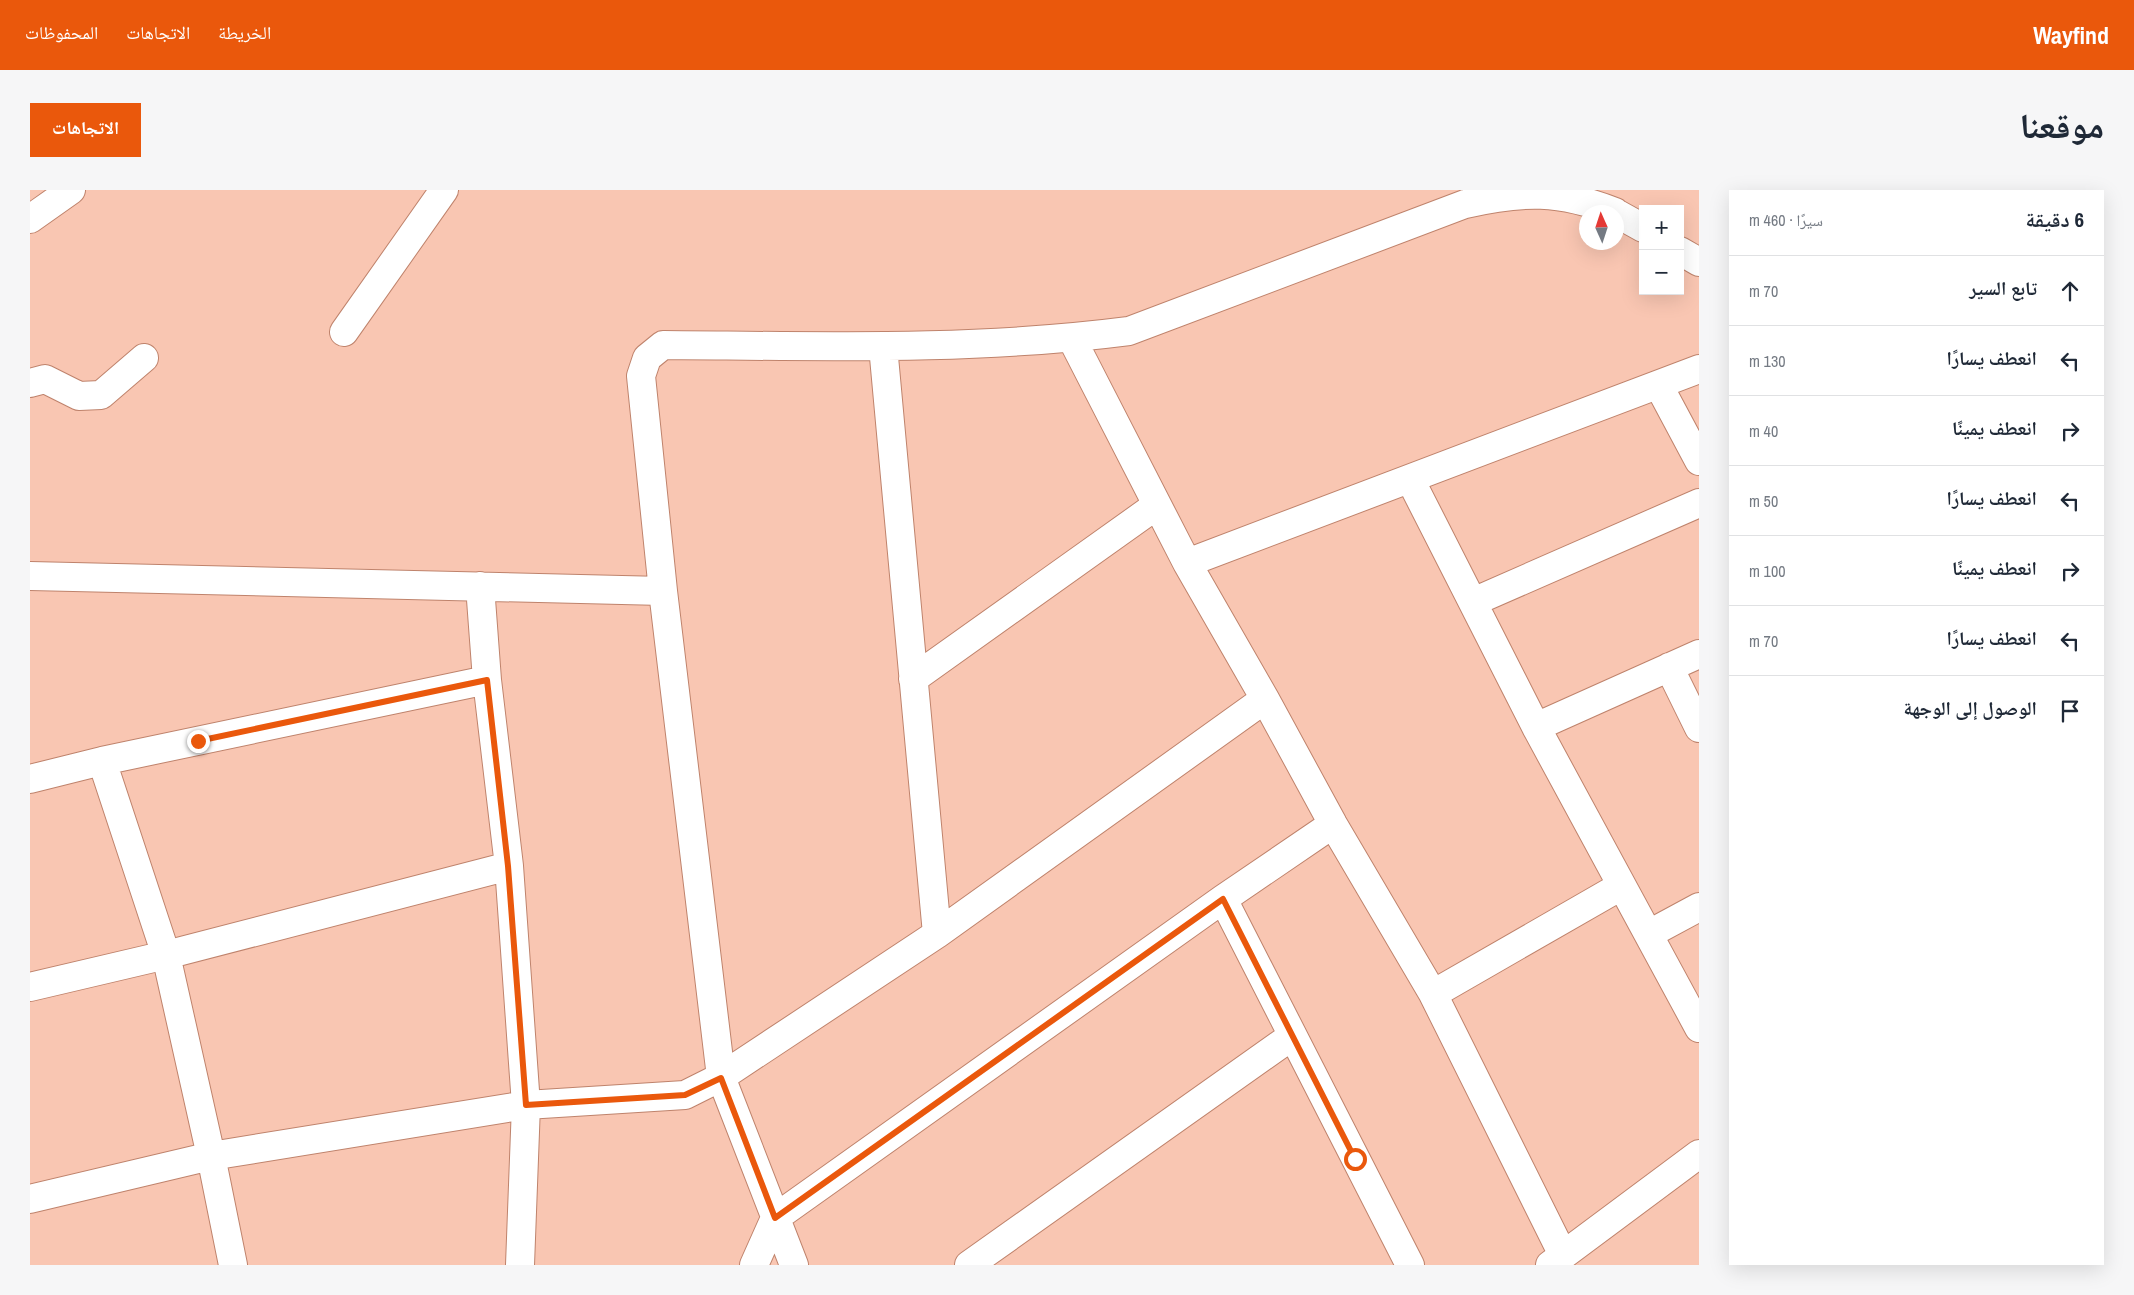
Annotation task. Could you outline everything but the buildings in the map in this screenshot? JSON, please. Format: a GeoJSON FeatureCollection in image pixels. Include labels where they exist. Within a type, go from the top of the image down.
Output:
{"type":"FeatureCollection","features":[{"type":"Feature","properties":{"kind":"street"},"geometry":{"type":"LineString","coordinates":[[30,219],[70,190]]}},
{"type":"Feature","properties":{"kind":"street"},"geometry":{"type":"LineString","coordinates":[[344,332],[444,190]]}},
{"type":"Feature","properties":{"kind":"street"},"geometry":{"type":"LineString","coordinates":[[794,1265],[721,1078],[663,591],[641,376],[647,358],[663,344],[883,346],[1072,338],[1129,331],[1465,204],[1509,194],[1548,193],[1590,201],[1599,205]]}},
{"type":"Feature","properties":{"kind":"street"},"geometry":{"type":"LineString","coordinates":[[1624,217],[1639,226]]}},
{"type":"Feature","properties":{"kind":"street"},"geometry":{"type":"LineString","coordinates":[[1684,253],[1699,262]]}},
{"type":"Feature","properties":{"kind":"street"},"geometry":{"type":"LineString","coordinates":[[1072,338],[1187,562],[1333,824],[1433,994],[1556,1260],[1699,1154]]}},
{"type":"Feature","properties":{"kind":"street"},"geometry":{"type":"LineString","coordinates":[[883,346],[937,934]]}},
{"type":"Feature","properties":{"kind":"street"},"geometry":{"type":"LineString","coordinates":[[30,383],[45,379],[79,396],[101,395],[144,358]]}},
{"type":"Feature","properties":{"kind":"street"},"geometry":{"type":"LineString","coordinates":[[1187,562],[1659,386],[1699,369]]}},
{"type":"Feature","properties":{"kind":"street"},"geometry":{"type":"LineString","coordinates":[[1659,386],[1699,461]]}},
{"type":"Feature","properties":{"kind":"street"},"geometry":{"type":"LineString","coordinates":[[1410,479],[1536,727],[1699,1028]]}},
{"type":"Feature","properties":{"kind":"street"},"geometry":{"type":"LineString","coordinates":[[1473,602],[1699,503]]}},
{"type":"Feature","properties":{"kind":"street"},"geometry":{"type":"LineString","coordinates":[[913,679],[1157,505]]}},
{"type":"Feature","properties":{"kind":"street"},"geometry":{"type":"LineString","coordinates":[[30,576],[663,591]]}},
{"type":"Feature","properties":{"kind":"street"},"geometry":{"type":"LineString","coordinates":[[480,586],[487,680],[508,866],[526,1105],[520,1265]]}},
{"type":"Feature","properties":{"kind":"street"},"geometry":{"type":"LineString","coordinates":[[1536,727],[1699,654]]}},
{"type":"Feature","properties":{"kind":"street"},"geometry":{"type":"LineString","coordinates":[[1669,667],[1699,728]]}},
{"type":"Feature","properties":{"kind":"street"},"geometry":{"type":"LineString","coordinates":[[30,779],[487,680]]}},
{"type":"Feature","properties":{"kind":"street"},"geometry":{"type":"LineString","coordinates":[[30,1199],[211,1156],[526,1105],[685,1095],[721,1078],[937,934],[1265,699]]}},
{"type":"Feature","properties":{"kind":"street"},"geometry":{"type":"LineString","coordinates":[[102,762],[166,956],[211,1156],[233,1265]]}},
{"type":"Feature","properties":{"kind":"street"},"geometry":{"type":"LineString","coordinates":[[754,1265],[775,1218],[1223,899],[1333,824]]}},
{"type":"Feature","properties":{"kind":"street"},"geometry":{"type":"LineString","coordinates":[[30,987],[166,956],[508,866]]}},
{"type":"Feature","properties":{"kind":"street"},"geometry":{"type":"LineString","coordinates":[[1433,994],[1621,886]]}},
{"type":"Feature","properties":{"kind":"street"},"geometry":{"type":"LineString","coordinates":[[1223,899],[1410,1265]]}},
{"type":"Feature","properties":{"kind":"street"},"geometry":{"type":"LineString","coordinates":[[1649,934],[1699,907]]}},
{"type":"Feature","properties":{"kind":"street"},"geometry":{"type":"LineString","coordinates":[[969,1265],[1292,1036]]}},
{"type":"Feature","properties":{"kind":"route"},"geometry":{"type":"LineString","coordinates":[[198,741],[487,680],[508,866],[526,1105],[685,1095],[721,1078],[775,1218],[1223,899],[1355,1159]]}}]}
